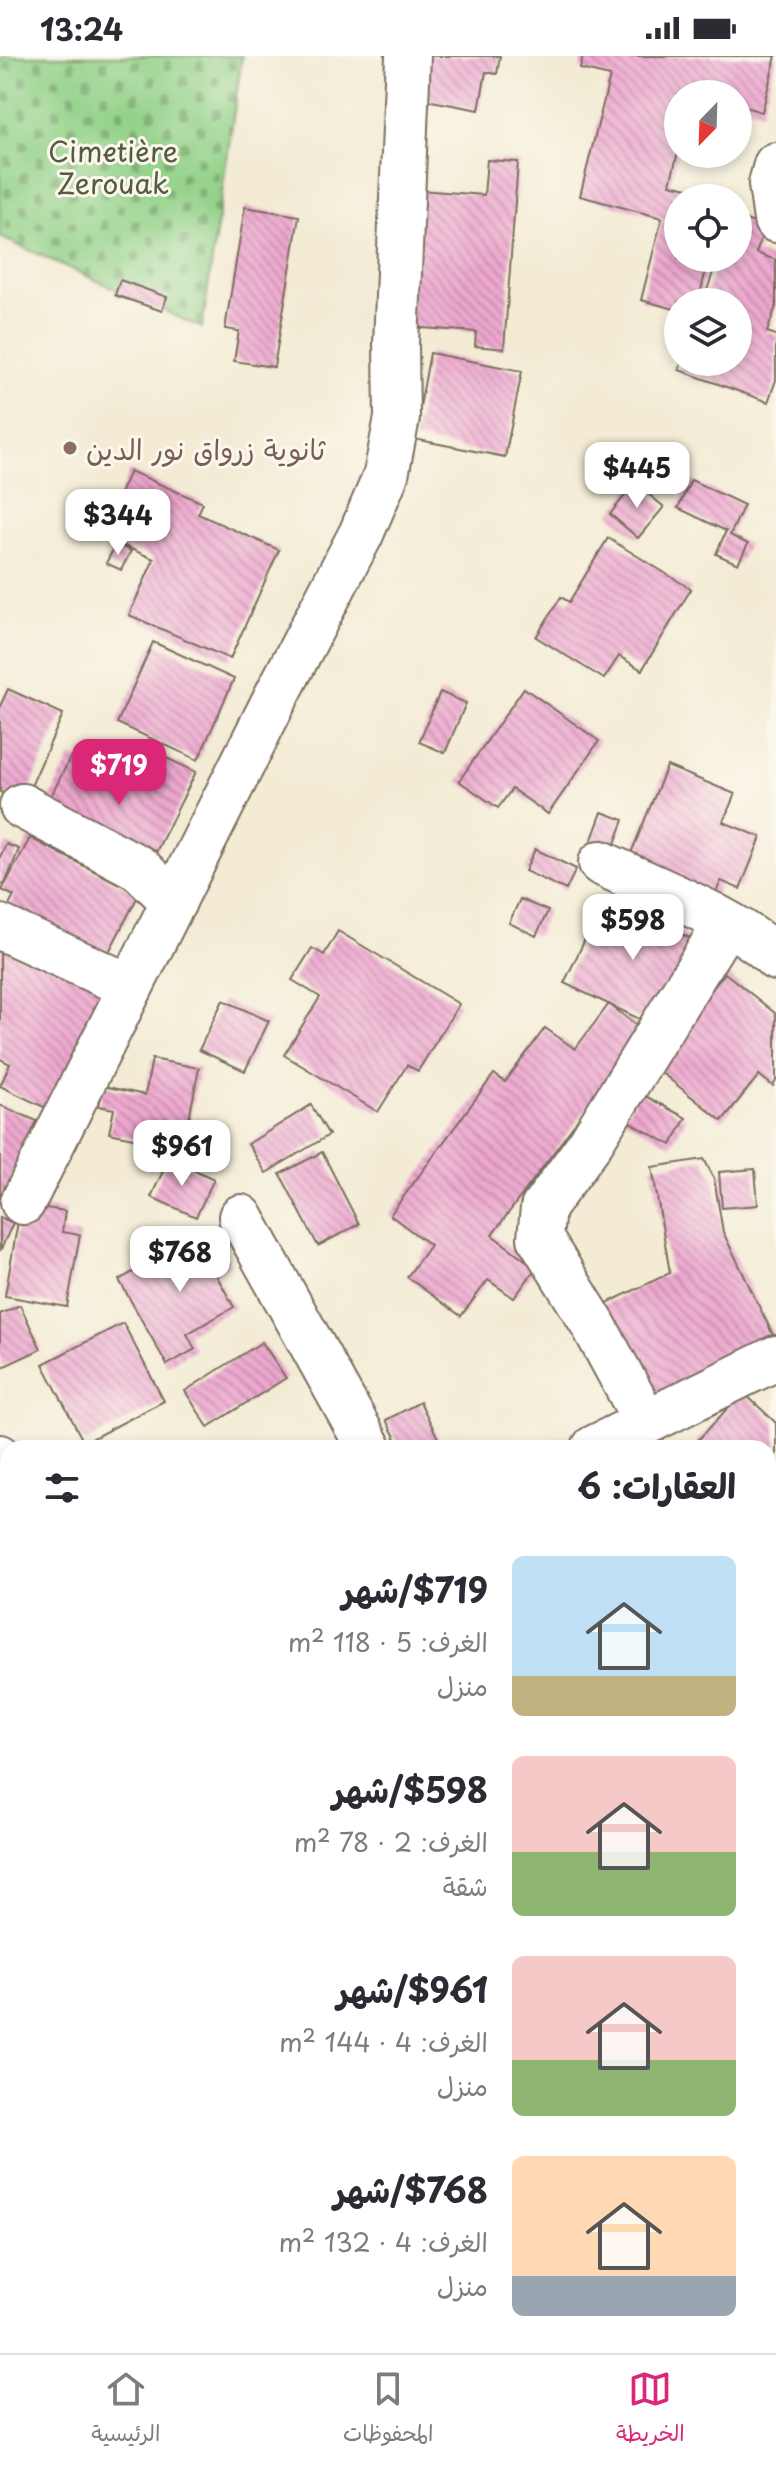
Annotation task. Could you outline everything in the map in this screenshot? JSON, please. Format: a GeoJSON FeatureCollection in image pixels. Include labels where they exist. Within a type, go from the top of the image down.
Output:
{"type":"FeatureCollection","features":[{"type":"Feature","properties":{"kind":"street"},"geometry":{"type":"LineString","coordinates":[[23,1202],[129,986],[361,534],[386,475],[397,418],[396,344],[408,56]]}},
{"type":"Feature","properties":{"kind":"street"},"geometry":{"type":"LineString","coordinates":[[776,165],[771,184],[776,220]]}},
{"type":"Feature","properties":{"kind":"street"},"geometry":{"type":"LineString","coordinates":[[22,806],[139,868],[174,902]]}},
{"type":"Feature","properties":{"kind":"street"},"geometry":{"type":"LineString","coordinates":[[601,863],[726,923],[765,947],[776,958]]}},
{"type":"Feature","properties":{"kind":"street"},"geometry":{"type":"LineString","coordinates":[[646,1422],[593,1324],[540,1238],[543,1208],[589,1145],[726,923]]}},
{"type":"Feature","properties":{"kind":"street"},"geometry":{"type":"LineString","coordinates":[[0,927],[129,986]]}},
{"type":"Feature","properties":{"kind":"street"},"geometry":{"type":"LineString","coordinates":[[241,1217],[365,1440]]}},
{"type":"Feature","properties":{"kind":"street"},"geometry":{"type":"LineString","coordinates":[[610,1440],[776,1358]]}},
{"type":"Feature","properties":{"kind":"green space","name":"Cimetière Zerouak"},"geometry":{"type":"Polygon","coordinates":[[[3,56],[242,56],[202,328],[0,237],[0,64],[3,56]]]}},
{"type":"Feature","properties":{"kind":"building"},"geometry":{"type":"Polygon","coordinates":[[[412,56],[500,56],[497,74],[486,72],[479,110],[405,96],[412,56]]]}},
{"type":"Feature","properties":{"kind":"building"},"geometry":{"type":"Polygon","coordinates":[[[583,56],[776,56],[762,112],[752,109],[752,80],[664,80],[664,168],[674,168],[670,184],[664,184],[664,272],[706,272],[702,288],[664,288],[664,306],[641,300],[662,218],[580,196],[610,76],[580,69],[583,56]]]}},
{"type":"Feature","properties":{"kind":"building"},"geometry":{"type":"Polygon","coordinates":[[[487,160],[518,162],[504,349],[475,346],[476,332],[409,327],[420,190],[484,195],[487,160]]]}},
{"type":"Feature","properties":{"kind":"building"},"geometry":{"type":"Polygon","coordinates":[[[245,207],[299,216],[274,367],[234,361],[239,331],[225,329],[245,207]]]}},
{"type":"Feature","properties":{"kind":"building"},"geometry":{"type":"Polygon","coordinates":[[[752,222],[765,227],[756,253],[776,260],[776,306],[767,332],[776,335],[776,380],[768,402],[696,376],[752,376],[752,288],[708,288],[713,272],[752,272],[752,222]]]}},
{"type":"Feature","properties":{"kind":"building"},"geometry":{"type":"Polygon","coordinates":[[[120,280],[167,297],[162,311],[115,295],[120,280]]]}},
{"type":"Feature","properties":{"kind":"building"},"geometry":{"type":"Polygon","coordinates":[[[430,353],[522,371],[505,457],[414,439],[430,353]]]}},
{"type":"Feature","properties":{"kind":"building"},"geometry":{"type":"Polygon","coordinates":[[[130,471],[203,503],[198,514],[279,550],[230,659],[129,615],[154,559],[101,536],[130,471]]]}},
{"type":"Feature","properties":{"kind":"building"},"geometry":{"type":"Polygon","coordinates":[[[691,480],[744,505],[730,535],[748,544],[738,564],[716,554],[726,531],[678,508],[691,480]]]}},
{"type":"Feature","properties":{"kind":"building"},"geometry":{"type":"Polygon","coordinates":[[[635,483],[664,507],[638,538],[610,514],[635,483]]]}},
{"type":"Feature","properties":{"kind":"building"},"geometry":{"type":"Polygon","coordinates":[[[608,538],[691,589],[642,670],[619,656],[604,679],[536,637],[561,597],[569,602],[608,538]]]}},
{"type":"Feature","properties":{"kind":"building"},"geometry":{"type":"Polygon","coordinates":[[[116,544],[131,551],[121,570],[106,563],[116,544]]]}},
{"type":"Feature","properties":{"kind":"building"},"geometry":{"type":"Polygon","coordinates":[[[153,642],[234,679],[198,760],[117,723],[153,642]]]}},
{"type":"Feature","properties":{"kind":"building"},"geometry":{"type":"Polygon","coordinates":[[[524,688],[599,741],[548,814],[512,789],[498,808],[459,781],[524,688]]]}},
{"type":"Feature","properties":{"kind":"building"},"geometry":{"type":"Polygon","coordinates":[[[8,689],[63,714],[24,802],[0,792],[0,706],[8,689]]]}},
{"type":"Feature","properties":{"kind":"building"},"geometry":{"type":"Polygon","coordinates":[[[440,692],[466,703],[445,753],[419,742],[440,692]]]}},
{"type":"Feature","properties":{"kind":"building"},"geometry":{"type":"Polygon","coordinates":[[[137,744],[196,772],[144,876],[37,824],[71,756],[120,780],[137,744]]]}},
{"type":"Feature","properties":{"kind":"building"},"geometry":{"type":"Polygon","coordinates":[[[667,766],[735,794],[723,822],[761,837],[740,889],[721,881],[710,906],[624,870],[667,766]]]}},
{"type":"Feature","properties":{"kind":"building"},"geometry":{"type":"Polygon","coordinates":[[[602,812],[624,820],[609,859],[588,850],[602,812]]]}},
{"type":"Feature","properties":{"kind":"building"},"geometry":{"type":"Polygon","coordinates":[[[30,838],[139,894],[99,971],[1,921],[14,896],[2,890],[30,838]]]}},
{"type":"Feature","properties":{"kind":"building"},"geometry":{"type":"Polygon","coordinates":[[[6,844],[19,849],[5,884],[0,883],[0,857],[6,844]]]}},
{"type":"Feature","properties":{"kind":"building"},"geometry":{"type":"Polygon","coordinates":[[[535,849],[576,869],[566,890],[525,871],[535,849]]]}},
{"type":"Feature","properties":{"kind":"building"},"geometry":{"type":"Polygon","coordinates":[[[605,898],[707,946],[652,1025],[564,983],[605,898]]]}},
{"type":"Feature","properties":{"kind":"building"},"geometry":{"type":"Polygon","coordinates":[[[520,899],[548,911],[536,936],[509,923],[520,899]]]}},
{"type":"Feature","properties":{"kind":"building"},"geometry":{"type":"Polygon","coordinates":[[[338,931],[459,1004],[418,1071],[407,1065],[378,1112],[284,1055],[320,997],[292,980],[312,948],[324,955],[338,931]]]}},
{"type":"Feature","properties":{"kind":"building"},"geometry":{"type":"Polygon","coordinates":[[[0,932],[110,984],[50,1110],[0,1086],[10,1064],[0,1059],[0,932]]]}},
{"type":"Feature","properties":{"kind":"building"},"geometry":{"type":"Polygon","coordinates":[[[725,973],[776,1014],[776,1081],[773,1086],[759,1075],[722,1121],[652,1065],[725,973]]]}},
{"type":"Feature","properties":{"kind":"building"},"geometry":{"type":"Polygon","coordinates":[[[223,1000],[269,1021],[245,1071],[199,1050],[223,1000]]]}},
{"type":"Feature","properties":{"kind":"building"},"geometry":{"type":"Polygon","coordinates":[[[609,1004],[644,1031],[492,1235],[536,1268],[514,1298],[488,1280],[461,1316],[407,1277],[430,1245],[390,1215],[494,1074],[505,1082],[545,1028],[575,1049],[609,1004]]]}},
{"type":"Feature","properties":{"kind":"building"},"geometry":{"type":"Polygon","coordinates":[[[152,1059],[199,1068],[188,1124],[166,1119],[162,1144],[109,1133],[114,1109],[99,1106],[103,1086],[145,1095],[152,1059]]]}},
{"type":"Feature","properties":{"kind":"building"},"geometry":{"type":"Polygon","coordinates":[[[638,1092],[686,1118],[671,1145],[624,1119],[638,1092]]]}},
{"type":"Feature","properties":{"kind":"building"},"geometry":{"type":"Polygon","coordinates":[[[0,1105],[37,1121],[0,1205],[0,1105]]]}},
{"type":"Feature","properties":{"kind":"building"},"geometry":{"type":"Polygon","coordinates":[[[311,1105],[329,1135],[266,1173],[248,1144],[311,1105]]]}},
{"type":"Feature","properties":{"kind":"building"},"geometry":{"type":"Polygon","coordinates":[[[322,1152],[359,1224],[318,1246],[280,1174],[322,1152]]]}},
{"type":"Feature","properties":{"kind":"building"},"geometry":{"type":"Polygon","coordinates":[[[169,1158],[214,1179],[196,1217],[151,1197],[169,1158]]]}},
{"type":"Feature","properties":{"kind":"building"},"geometry":{"type":"Polygon","coordinates":[[[704,1159],[714,1178],[723,1232],[774,1337],[644,1400],[601,1306],[670,1273],[652,1167],[704,1159]]]}},
{"type":"Feature","properties":{"kind":"building"},"geometry":{"type":"Polygon","coordinates":[[[755,1169],[758,1205],[722,1208],[719,1172],[755,1169]]]}},
{"type":"Feature","properties":{"kind":"building"},"geometry":{"type":"Polygon","coordinates":[[[21,1204],[65,1211],[62,1232],[80,1235],[67,1307],[5,1296],[21,1204]]]}},
{"type":"Feature","properties":{"kind":"building"},"geometry":{"type":"Polygon","coordinates":[[[0,1217],[13,1223],[0,1251],[0,1217]]]}},
{"type":"Feature","properties":{"kind":"building"},"geometry":{"type":"Polygon","coordinates":[[[210,1229],[230,1265],[215,1273],[234,1307],[187,1334],[195,1349],[167,1365],[119,1280],[210,1229]]]}},
{"type":"Feature","properties":{"kind":"building"},"geometry":{"type":"Polygon","coordinates":[[[20,1305],[41,1349],[3,1367],[0,1360],[0,1314],[20,1305]]]}},
{"type":"Feature","properties":{"kind":"building"},"geometry":{"type":"Polygon","coordinates":[[[123,1323],[164,1401],[90,1440],[82,1440],[43,1364],[123,1323]]]}},
{"type":"Feature","properties":{"kind":"building"},"geometry":{"type":"Polygon","coordinates":[[[262,1342],[286,1378],[208,1427],[185,1391],[262,1342]]]}},
{"type":"Feature","properties":{"kind":"building"},"geometry":{"type":"Polygon","coordinates":[[[743,1392],[776,1423],[776,1440],[698,1440],[743,1392]]]}},
{"type":"Feature","properties":{"kind":"building"},"geometry":{"type":"Polygon","coordinates":[[[420,1402],[439,1440],[397,1440],[386,1420],[420,1402]]]}},
{"type":"Feature","properties":{"kind":"place","name":"ثانوية زرواق نور الدين"},"geometry":{"type":"Point","coordinates":[70,448]}}]}
